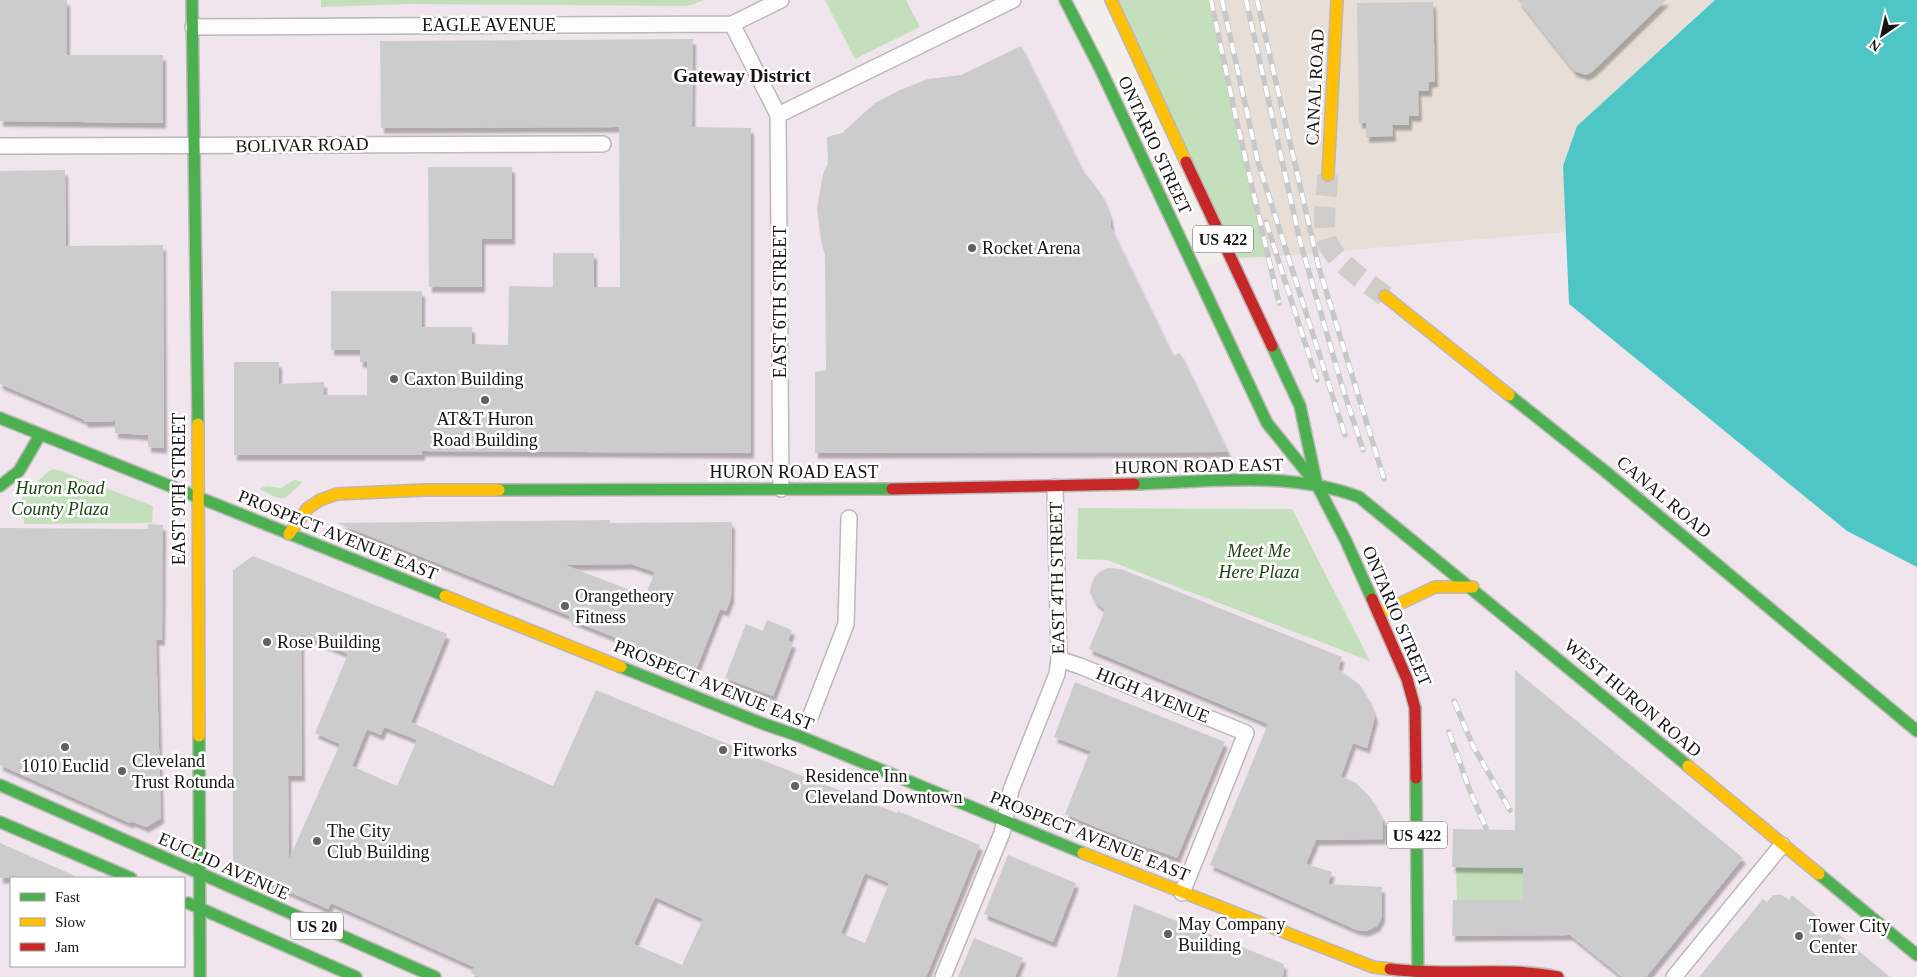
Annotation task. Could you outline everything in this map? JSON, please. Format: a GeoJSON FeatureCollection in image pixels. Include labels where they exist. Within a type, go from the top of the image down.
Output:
{"type":"FeatureCollection","features":[{"type":"Feature","properties":{"kind":"street","name":"EAST 9TH STREET"},"geometry":{"type":"LineString","coordinates":[[192,0],[197,281],[200,977]]}},
{"type":"Feature","properties":{"kind":"street","name":"EAGLE AVENUE"},"geometry":{"type":"LineString","coordinates":[[193,27],[732,24],[780,0]]}},
{"type":"Feature","properties":{"kind":"street"},"geometry":{"type":"LineString","coordinates":[[778,115],[1013,0]]}},
{"type":"Feature","properties":{"kind":"street","name":"ONTARIO STREET"},"geometry":{"type":"LineString","coordinates":[[1065,0],[1100,68],[1268,423],[1317,485],[1346,541],[1408,679],[1415,708],[1418,975]]}},
{"type":"Feature","properties":{"kind":"street","name":"ONTARIO STREET"},"geometry":{"type":"LineString","coordinates":[[1111,0],[1300,406],[1317,485]]}},
{"type":"Feature","properties":{"kind":"street","name":"CANAL ROAD"},"geometry":{"type":"LineString","coordinates":[[1328,175],[1337,0]]}},
{"type":"Feature","properties":{"kind":"street","name":"EAST 6TH STREET"},"geometry":{"type":"LineString","coordinates":[[732,24],[778,115],[781,489]]}},
{"type":"Feature","properties":{"kind":"street","name":"BOLIVAR ROAD"},"geometry":{"type":"LineString","coordinates":[[0,146],[603,144]]}},
{"type":"Feature","properties":{"kind":"street","name":"CANAL ROAD"},"geometry":{"type":"LineString","coordinates":[[1384,296],[1614,478],[1917,731]]}},
{"type":"Feature","properties":{"kind":"street","name":"PROSPECT AVENUE EAST"},"geometry":{"type":"LineString","coordinates":[[0,418],[799,736],[1182,893],[1373,967],[1418,975],[1538,973],[1558,977]]}},
{"type":"Feature","properties":{"kind":"street"},"geometry":{"type":"LineString","coordinates":[[0,486],[18,474],[40,435]]}},
{"type":"Feature","properties":{"kind":"street","name":"HURON ROAD EAST"},"geometry":{"type":"LineString","coordinates":[[289,534],[314,501],[337,494],[424,490],[1055,487],[1266,480],[1317,485]]}},
{"type":"Feature","properties":{"kind":"street","name":"WEST HURON ROAD"},"geometry":{"type":"LineString","coordinates":[[1317,485],[1343,491],[1368,503],[1473,587],[1917,955]]}},
{"type":"Feature","properties":{"kind":"street","name":"EAST 4TH STREET"},"geometry":{"type":"LineString","coordinates":[[943,977],[1005,821],[1011,790],[1056,674],[1059,659],[1055,487]]}},
{"type":"Feature","properties":{"kind":"street"},"geometry":{"type":"LineString","coordinates":[[810,715],[846,624],[850,518]]}},
{"type":"Feature","properties":{"kind":"street"},"geometry":{"type":"LineString","coordinates":[[1378,614],[1435,587],[1473,587]]}},
{"type":"Feature","properties":{"kind":"street","name":"HIGH AVENUE"},"geometry":{"type":"LineString","coordinates":[[1059,659],[1246,733],[1182,893]]}},
{"type":"Feature","properties":{"kind":"street","name":"EUCLID AVENUE"},"geometry":{"type":"LineString","coordinates":[[0,785],[435,977]]}},
{"type":"Feature","properties":{"kind":"street"},"geometry":{"type":"LineString","coordinates":[[0,822],[129,877]]}},
{"type":"Feature","properties":{"kind":"street"},"geometry":{"type":"LineString","coordinates":[[1674,977],[1782,845]]}},
{"type":"Feature","properties":{"kind":"street","name":"US 20"},"geometry":{"type":"LineString","coordinates":[[185,901],[356,977]]}},
{"type":"Feature","properties":{"kind":"shaded area"},"geometry":{"type":"Polygon","coordinates":[[[0,0],[1065,0],[1194,270],[1232,258],[1566,232],[1569,304],[1847,531],[1917,567],[1917,977],[0,977],[0,0]]]}},
{"type":"Feature","properties":{"kind":"shaded area"},"geometry":{"type":"Polygon","coordinates":[[[1212,0],[1715,0],[1577,126],[1563,166],[1566,232],[1268,257],[1212,0]]]}},
{"type":"Feature","properties":{"kind":"green space"},"geometry":{"type":"Polygon","coordinates":[[[321,0],[704,0],[684,6],[408,4],[321,7],[321,0]]]}},
{"type":"Feature","properties":{"kind":"green space"},"geometry":{"type":"Polygon","coordinates":[[[825,0],[906,0],[920,27],[855,59],[825,0]]]}},
{"type":"Feature","properties":{"kind":"green space"},"geometry":{"type":"Polygon","coordinates":[[[1111,0],[1212,0],[1268,257],[1232,258],[1111,0]]]}},
{"type":"Feature","properties":{"kind":"green space","name":"Huron Road County Plaza"},"geometry":{"type":"Polygon","coordinates":[[[53,469],[153,506],[152,523],[24,524],[22,497],[44,475],[53,469]]]}},
{"type":"Feature","properties":{"kind":"green space"},"geometry":{"type":"Polygon","coordinates":[[[294,480],[303,482],[285,498],[278,498],[259,489],[266,486],[281,488],[294,480]]]}},
{"type":"Feature","properties":{"kind":"green space","name":"Meet Me Here Plaza"},"geometry":{"type":"Polygon","coordinates":[[[1078,508],[1292,509],[1370,661],[1107,560],[1077,559],[1078,508]]]}},
{"type":"Feature","properties":{"kind":"green space"},"geometry":{"type":"Polygon","coordinates":[[[1456,867],[1523,868],[1523,900],[1457,900],[1456,867]]]}},
{"type":"Feature","properties":{"kind":"water"},"geometry":{"type":"Polygon","coordinates":[[[1715,0],[1917,0],[1917,567],[1847,531],[1569,304],[1563,166],[1577,126],[1715,0]]]}},
{"type":"Feature","properties":{"kind":"building"},"geometry":{"type":"Polygon","coordinates":[[[0,0],[67,0],[67,55],[163,55],[163,123],[0,121],[0,0]]]}},
{"type":"Feature","properties":{"kind":"building"},"geometry":{"type":"Polygon","coordinates":[[[1518,0],[1666,0],[1592,72],[1586,75],[1574,71],[1518,0]]]}},
{"type":"Feature","properties":{"kind":"building"},"geometry":{"type":"Polygon","coordinates":[[[1433,2],[1435,82],[1429,82],[1429,91],[1418,91],[1419,116],[1409,116],[1409,125],[1392,125],[1393,136],[1366,137],[1366,123],[1359,123],[1357,3],[1433,2]]]}},
{"type":"Feature","properties":{"kind":"building"},"geometry":{"type":"Polygon","coordinates":[[[693,39],[692,127],[751,128],[751,453],[422,451],[422,455],[234,455],[234,362],[279,362],[279,384],[324,382],[324,395],[367,395],[367,362],[360,362],[360,350],[331,350],[331,291],[422,291],[422,327],[472,327],[472,344],[508,345],[509,286],[553,287],[553,253],[594,253],[594,287],[620,287],[619,127],[381,128],[380,41],[693,39]]]}},
{"type":"Feature","properties":{"kind":"building","name":"Rocket Arena"},"geometry":{"type":"Polygon","coordinates":[[[1021,46],[1083,172],[1102,196],[1110,217],[1111,228],[1173,356],[1180,353],[1228,452],[815,453],[815,372],[826,370],[825,255],[821,241],[817,208],[823,174],[828,163],[827,137],[842,133],[875,103],[900,90],[928,79],[961,75],[1021,46]]]}},
{"type":"Feature","properties":{"kind":"building"},"geometry":{"type":"Polygon","coordinates":[[[428,167],[512,167],[512,239],[482,239],[482,287],[429,287],[428,167]]]}},
{"type":"Feature","properties":{"kind":"building"},"geometry":{"type":"Polygon","coordinates":[[[65,170],[66,246],[163,245],[164,448],[148,447],[148,435],[115,433],[115,421],[84,422],[85,420],[0,384],[0,171],[65,170]]]}},
{"type":"Feature","properties":{"kind":"building"},"geometry":{"type":"Polygon","coordinates":[[[610,520],[610,523],[732,522],[731,598],[726,611],[720,609],[696,670],[569,619],[570,616],[337,523],[610,520]],[[631,564],[565,565],[645,596],[655,572],[631,564]]]}},
{"type":"Feature","properties":{"kind":"building"},"geometry":{"type":"Polygon","coordinates":[[[148,524],[163,525],[162,640],[156,640],[161,818],[146,827],[131,821],[130,823],[0,765],[0,528],[148,529],[148,524]]]}},
{"type":"Feature","properties":{"kind":"building"},"geometry":{"type":"Polygon","coordinates":[[[253,556],[447,634],[411,722],[553,786],[596,690],[745,751],[744,753],[897,813],[898,811],[980,845],[926,977],[480,977],[471,973],[474,967],[331,903],[328,909],[233,867],[233,570],[253,556]],[[301,634],[302,776],[288,776],[289,859],[340,744],[315,733],[348,654],[301,634]],[[384,727],[381,735],[367,729],[352,766],[397,786],[417,740],[384,727]],[[865,873],[841,933],[865,943],[889,883],[865,873]],[[655,897],[634,944],[682,965],[703,919],[655,897]]]}},
{"type":"Feature","properties":{"kind":"building"},"geometry":{"type":"Polygon","coordinates":[[[1108,568],[1121,569],[1342,657],[1338,669],[1359,684],[1375,716],[1367,748],[1353,743],[1341,776],[1356,783],[1370,797],[1383,819],[1383,839],[1316,840],[1306,864],[1332,872],[1328,884],[1382,887],[1382,917],[1377,926],[1366,931],[1357,930],[1210,865],[1268,724],[1089,649],[1105,610],[1095,602],[1090,593],[1091,585],[1095,576],[1108,568]]]}},
{"type":"Feature","properties":{"kind":"building"},"geometry":{"type":"Polygon","coordinates":[[[767,620],[792,630],[788,641],[793,643],[773,696],[725,678],[746,624],[763,631],[767,620]]]}},
{"type":"Feature","properties":{"kind":"building"},"geometry":{"type":"Polygon","coordinates":[[[1515,670],[1743,858],[1646,977],[1622,977],[1570,935],[1452,936],[1453,900],[1523,900],[1523,868],[1452,867],[1453,829],[1515,830],[1515,670]]]}},
{"type":"Feature","properties":{"kind":"building"},"geometry":{"type":"Polygon","coordinates":[[[1075,682],[1225,742],[1177,858],[1065,814],[1090,751],[1054,737],[1075,682]]]}},
{"type":"Feature","properties":{"kind":"building"},"geometry":{"type":"Polygon","coordinates":[[[0,843],[78,877],[10,877],[0,878],[0,843]]]}},
{"type":"Feature","properties":{"kind":"building"},"geometry":{"type":"Polygon","coordinates":[[[1008,855],[1076,883],[1053,942],[984,914],[1008,855]]]}},
{"type":"Feature","properties":{"kind":"building","name":"Tower City Center"},"geometry":{"type":"Polygon","coordinates":[[[1773,895],[1782,895],[1789,900],[1792,895],[1890,977],[1699,977],[1763,899],[1767,902],[1773,895]]]}},
{"type":"Feature","properties":{"kind":"building","name":"May Company Building"},"geometry":{"type":"Polygon","coordinates":[[[1134,904],[1284,964],[1283,977],[1117,977],[1134,904]]]}},
{"type":"Feature","properties":{"kind":"building"},"geometry":{"type":"Polygon","coordinates":[[[974,938],[1023,958],[1015,977],[958,977],[974,938]]]}},
{"type":"Feature","properties":{"kind":"tunnel"},"geometry":{"type":"LineString","coordinates":[[1328,175],[1324,218],[1327,242],[1340,260],[1385,296]]}},
{"type":"Feature","properties":{"kind":"railway"},"geometry":{"type":"LineString","coordinates":[[1211,0],[1279,303]]}},
{"type":"Feature","properties":{"kind":"railway"},"geometry":{"type":"LineString","coordinates":[[1222,0],[1258,162],[1345,435]]}},
{"type":"Feature","properties":{"kind":"railway"},"geometry":{"type":"LineString","coordinates":[[1246,0],[1300,241],[1342,386],[1363,450]]}},
{"type":"Feature","properties":{"kind":"railway"},"geometry":{"type":"LineString","coordinates":[[1257,0],[1319,268],[1384,479]]}},
{"type":"Feature","properties":{"kind":"railway"},"geometry":{"type":"LineString","coordinates":[[1266,222],[1317,380]]}},
{"type":"Feature","properties":{"kind":"railway"},"geometry":{"type":"LineString","coordinates":[[1454,701],[1473,746],[1510,810]]}},
{"type":"Feature","properties":{"kind":"railway"},"geometry":{"type":"LineString","coordinates":[[1449,732],[1470,791],[1486,828]]}},
{"type":"Feature","properties":{"kind":"traffic: fast"},"geometry":{"type":"LineString","coordinates":[[192,0],[198,424]]}},
{"type":"Feature","properties":{"kind":"traffic: fast"},"geometry":{"type":"LineString","coordinates":[[1065,0],[1100,68],[1267,423],[1317,485],[1346,541],[1372,599]]}},
{"type":"Feature","properties":{"kind":"traffic: fast"},"geometry":{"type":"LineString","coordinates":[[1272,346],[1300,406],[1316,481]]}},
{"type":"Feature","properties":{"kind":"traffic: fast"},"geometry":{"type":"LineString","coordinates":[[1509,395],[1606,472],[1917,731]]}},
{"type":"Feature","properties":{"kind":"traffic: fast"},"geometry":{"type":"LineString","coordinates":[[0,418],[445,596]]}},
{"type":"Feature","properties":{"kind":"traffic: fast"},"geometry":{"type":"LineString","coordinates":[[0,486],[19,471],[40,435]]}},
{"type":"Feature","properties":{"kind":"traffic: fast"},"geometry":{"type":"LineString","coordinates":[[1134,484],[1219,480],[1276,480],[1304,483],[1359,497],[1688,766]]}},
{"type":"Feature","properties":{"kind":"traffic: fast"},"geometry":{"type":"LineString","coordinates":[[499,490],[892,489]]}},
{"type":"Feature","properties":{"kind":"traffic: fast"},"geometry":{"type":"LineString","coordinates":[[621,667],[761,723],[799,736],[1083,853]]}},
{"type":"Feature","properties":{"kind":"traffic: fast"},"geometry":{"type":"LineString","coordinates":[[199,736],[200,977]]}},
{"type":"Feature","properties":{"kind":"traffic: fast"},"geometry":{"type":"LineString","coordinates":[[1416,778],[1418,977]]}},
{"type":"Feature","properties":{"kind":"traffic: fast"},"geometry":{"type":"LineString","coordinates":[[0,785],[435,977]]}},
{"type":"Feature","properties":{"kind":"traffic: fast"},"geometry":{"type":"LineString","coordinates":[[0,822],[129,877]]}},
{"type":"Feature","properties":{"kind":"traffic: fast"},"geometry":{"type":"LineString","coordinates":[[1819,874],[1917,955]]}},
{"type":"Feature","properties":{"kind":"traffic: fast"},"geometry":{"type":"LineString","coordinates":[[188,903],[356,977]]}},
{"type":"Feature","properties":{"kind":"traffic: slow"},"geometry":{"type":"LineString","coordinates":[[1111,0],[1186,162]]}},
{"type":"Feature","properties":{"kind":"traffic: slow"},"geometry":{"type":"LineString","coordinates":[[1328,175],[1337,0]]}},
{"type":"Feature","properties":{"kind":"traffic: slow"},"geometry":{"type":"LineString","coordinates":[[1385,296],[1509,395]]}},
{"type":"Feature","properties":{"kind":"traffic: slow"},"geometry":{"type":"LineString","coordinates":[[198,424],[199,736]]}},
{"type":"Feature","properties":{"kind":"traffic: slow"},"geometry":{"type":"LineString","coordinates":[[289,534],[308,508],[320,500],[337,494],[424,490],[499,490]]}},
{"type":"Feature","properties":{"kind":"traffic: slow"},"geometry":{"type":"LineString","coordinates":[[1378,614],[1435,587],[1473,587]]}},
{"type":"Feature","properties":{"kind":"traffic: slow"},"geometry":{"type":"LineString","coordinates":[[445,596],[621,667]]}},
{"type":"Feature","properties":{"kind":"traffic: slow"},"geometry":{"type":"LineString","coordinates":[[1688,766],[1819,874]]}},
{"type":"Feature","properties":{"kind":"traffic: slow"},"geometry":{"type":"LineString","coordinates":[[1083,853],[1373,967],[1390,969]]}},
{"type":"Feature","properties":{"kind":"traffic: jam"},"geometry":{"type":"LineString","coordinates":[[1186,162],[1272,346]]}},
{"type":"Feature","properties":{"kind":"traffic: jam"},"geometry":{"type":"LineString","coordinates":[[892,489],[1134,484]]}},
{"type":"Feature","properties":{"kind":"traffic: jam"},"geometry":{"type":"LineString","coordinates":[[1372,599],[1407,679],[1415,708],[1416,778]]}},
{"type":"Feature","properties":{"kind":"traffic: jam"},"geometry":{"type":"LineString","coordinates":[[1390,969],[1432,972],[1517,972],[1558,977]]}},
{"type":"Feature","properties":{"kind":"place","name":"Rocket Arena"},"geometry":{"type":"Point","coordinates":[972,248]}},
{"type":"Feature","properties":{"kind":"place","name":"Caxton Building"},"geometry":{"type":"Point","coordinates":[394,379]}},
{"type":"Feature","properties":{"kind":"place","name":"AT&T Huron Road Building"},"geometry":{"type":"Point","coordinates":[485,400]}},
{"type":"Feature","properties":{"kind":"place","name":"Orangetheory Fitness"},"geometry":{"type":"Point","coordinates":[565,606]}},
{"type":"Feature","properties":{"kind":"place","name":"Rose Building"},"geometry":{"type":"Point","coordinates":[267,642]}},
{"type":"Feature","properties":{"kind":"place","name":"1010 Euclid"},"geometry":{"type":"Point","coordinates":[65,747]}},
{"type":"Feature","properties":{"kind":"place","name":"Fitworks"},"geometry":{"type":"Point","coordinates":[723,750]}},
{"type":"Feature","properties":{"kind":"place","name":"Cleveland Trust Rotunda"},"geometry":{"type":"Point","coordinates":[122,771]}},
{"type":"Feature","properties":{"kind":"place","name":"Residence Inn Cleveland Downtown"},"geometry":{"type":"Point","coordinates":[795,786]}},
{"type":"Feature","properties":{"kind":"place","name":"The City Club Building"},"geometry":{"type":"Point","coordinates":[317,841]}},
{"type":"Feature","properties":{"kind":"place","name":"May Company Building"},"geometry":{"type":"Point","coordinates":[1168,934]}},
{"type":"Feature","properties":{"kind":"place","name":"Tower City Center"},"geometry":{"type":"Point","coordinates":[1799,936]}},
{"type":"Feature","properties":{"kind":"district","name":"Gateway District"},"geometry":{"type":"Point","coordinates":[742,75]}}]}
